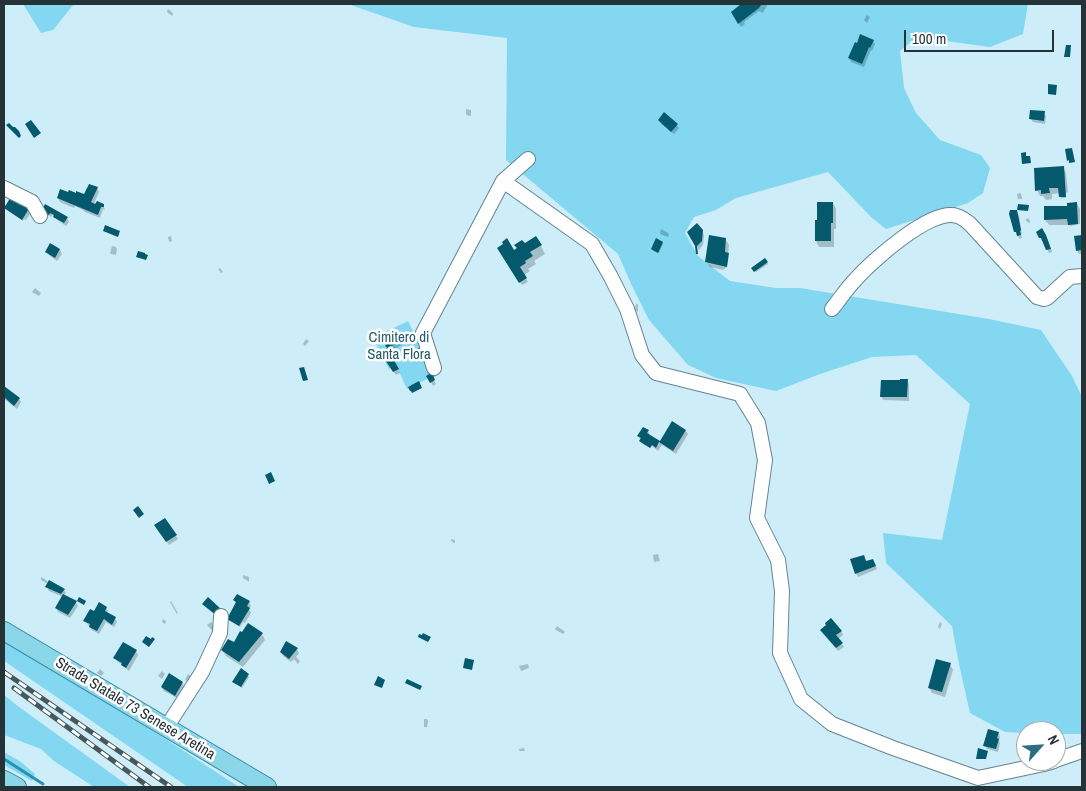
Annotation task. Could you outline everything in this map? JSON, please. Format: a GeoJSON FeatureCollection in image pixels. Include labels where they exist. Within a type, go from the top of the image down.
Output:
{"type":"FeatureCollection","features":[{"type":"Feature","properties":{"kind":"main road","name":"Strada Statale 73 Senese Aretina"},"geometry":{"type":"LineString","coordinates":[[4,631],[267,787]]}},
{"type":"Feature","properties":{"kind":"main road"},"geometry":{"type":"LineString","coordinates":[[4,780],[17,787]]}},
{"type":"Feature","properties":{"kind":"street"},"geometry":{"type":"LineString","coordinates":[[434,368],[423,333],[502,181],[528,159]]}},
{"type":"Feature","properties":{"kind":"street"},"geometry":{"type":"LineString","coordinates":[[502,181],[592,244],[627,309],[642,355],[656,372],[740,394],[758,422],[765,460],[758,518],[778,560],[782,591],[780,653],[801,699],[832,724],[892,748],[978,778],[1016,770]]}},
{"type":"Feature","properties":{"kind":"street"},"geometry":{"type":"LineString","coordinates":[[4,188],[32,202],[40,216]]}},
{"type":"Feature","properties":{"kind":"street"},"geometry":{"type":"LineString","coordinates":[[832,309],[856,279],[880,255],[920,226],[941,216],[957,215],[970,224],[1037,297],[1047,298],[1070,278],[1082,276]]}},
{"type":"Feature","properties":{"kind":"street"},"geometry":{"type":"LineString","coordinates":[[166,728],[202,672],[220,633],[221,616]]}},
{"type":"Feature","properties":{"kind":"street"},"geometry":{"type":"LineString","coordinates":[[1066,757],[1082,751]]}},
{"type":"Feature","properties":{"kind":"green space"},"geometry":{"type":"Polygon","coordinates":[[[23,4],[74,4],[53,30],[41,33],[23,4]]]}},
{"type":"Feature","properties":{"kind":"green space"},"geometry":{"type":"Polygon","coordinates":[[[348,4],[1028,4],[1023,34],[990,47],[917,37],[900,51],[904,88],[916,113],[940,140],[981,155],[990,168],[983,193],[968,203],[886,229],[872,218],[828,172],[736,198],[716,210],[694,217],[685,233],[698,256],[730,281],[776,288],[800,288],[989,319],[1041,330],[1072,376],[1082,397],[1082,734],[1066,734],[1066,721],[1016,721],[1016,733],[1005,732],[970,713],[952,626],[886,563],[883,533],[942,540],[970,404],[916,355],[872,357],[776,391],[716,378],[688,365],[649,320],[618,254],[506,160],[507,38],[414,27],[348,4]]]}},
{"type":"Feature","properties":{"kind":"green space","name":"Cimitero di Santa Flora"},"geometry":{"type":"Polygon","coordinates":[[[408,321],[435,375],[407,389],[396,365],[389,369],[373,338],[408,321]]]}},
{"type":"Feature","properties":{"kind":"green space"},"geometry":{"type":"Polygon","coordinates":[[[4,640],[100,696],[239,787],[188,787],[4,661],[4,640]]]}},
{"type":"Feature","properties":{"kind":"green space"},"geometry":{"type":"Polygon","coordinates":[[[4,695],[130,787],[94,787],[54,761],[41,749],[4,735],[4,695]]]}},
{"type":"Feature","properties":{"kind":"green space"},"geometry":{"type":"Polygon","coordinates":[[[4,752],[21,762],[35,774],[32,781],[4,765],[4,752]]]}},
{"type":"Feature","properties":{"kind":"building"},"geometry":{"type":"Polygon","coordinates":[[[741,4],[762,4],[738,24],[731,12],[741,4]]]}},
{"type":"Feature","properties":{"kind":"building"},"geometry":{"type":"Polygon","coordinates":[[[860,34],[874,40],[862,64],[848,58],[860,34]]]}},
{"type":"Feature","properties":{"kind":"building"},"geometry":{"type":"Polygon","coordinates":[[[1066,45],[1071,45],[1070,57],[1064,57],[1066,45]]]}},
{"type":"Feature","properties":{"kind":"building"},"geometry":{"type":"Polygon","coordinates":[[[1048,84],[1057,85],[1056,95],[1048,94],[1048,84]]]}},
{"type":"Feature","properties":{"kind":"building"},"geometry":{"type":"Polygon","coordinates":[[[1030,110],[1045,111],[1044,121],[1029,119],[1030,110]]]}},
{"type":"Feature","properties":{"kind":"building"},"geometry":{"type":"Polygon","coordinates":[[[664,112],[678,124],[671,132],[658,120],[664,112]]]}},
{"type":"Feature","properties":{"kind":"building"},"geometry":{"type":"Polygon","coordinates":[[[31,120],[41,133],[34,138],[25,124],[31,120]]]}},
{"type":"Feature","properties":{"kind":"building"},"geometry":{"type":"Polygon","coordinates":[[[9,123],[19,131],[21,136],[19,138],[6,125],[9,123]]]}},
{"type":"Feature","properties":{"kind":"building"},"geometry":{"type":"Polygon","coordinates":[[[1072,148],[1075,162],[1069,163],[1065,149],[1072,148]]]}},
{"type":"Feature","properties":{"kind":"building"},"geometry":{"type":"Polygon","coordinates":[[[1026,152],[1026,156],[1030,156],[1031,163],[1022,164],[1021,153],[1026,152]]]}},
{"type":"Feature","properties":{"kind":"building"},"geometry":{"type":"Polygon","coordinates":[[[1064,166],[1066,197],[1059,197],[1058,188],[1049,188],[1050,193],[1041,194],[1041,190],[1035,191],[1034,168],[1064,166]]]}},
{"type":"Feature","properties":{"kind":"building"},"geometry":{"type":"Polygon","coordinates":[[[89,184],[98,187],[91,202],[95,204],[97,201],[104,204],[98,215],[57,198],[60,189],[84,194],[89,184]]]}},
{"type":"Feature","properties":{"kind":"building"},"geometry":{"type":"Polygon","coordinates":[[[12,195],[18,199],[16,202],[20,205],[22,201],[30,207],[22,220],[4,208],[12,195]]]}},
{"type":"Feature","properties":{"kind":"building"},"geometry":{"type":"Polygon","coordinates":[[[817,202],[833,202],[831,241],[815,241],[817,202]]]}},
{"type":"Feature","properties":{"kind":"building"},"geometry":{"type":"Polygon","coordinates":[[[1077,202],[1078,224],[1068,225],[1067,219],[1044,220],[1044,206],[1067,206],[1067,203],[1077,202]]]}},
{"type":"Feature","properties":{"kind":"building"},"geometry":{"type":"Polygon","coordinates":[[[45,204],[68,217],[64,223],[53,217],[54,215],[50,213],[49,215],[42,210],[45,204]]]}},
{"type":"Feature","properties":{"kind":"building"},"geometry":{"type":"Polygon","coordinates":[[[1018,204],[1029,205],[1028,211],[1017,210],[1018,204]]]}},
{"type":"Feature","properties":{"kind":"building"},"geometry":{"type":"Polygon","coordinates":[[[1010,210],[1017,210],[1021,235],[1017,236],[1016,232],[1014,232],[1009,214],[1010,210]]]}},
{"type":"Feature","properties":{"kind":"building"},"geometry":{"type":"Polygon","coordinates":[[[697,223],[703,230],[702,241],[697,246],[698,254],[696,254],[695,246],[687,232],[697,223]]]}},
{"type":"Feature","properties":{"kind":"building"},"geometry":{"type":"Polygon","coordinates":[[[105,225],[120,231],[118,237],[103,231],[105,225]]]}},
{"type":"Feature","properties":{"kind":"building"},"geometry":{"type":"Polygon","coordinates":[[[1042,228],[1051,249],[1046,250],[1036,232],[1042,228]]]}},
{"type":"Feature","properties":{"kind":"building"},"geometry":{"type":"Polygon","coordinates":[[[709,235],[726,238],[725,252],[729,253],[727,267],[705,262],[709,235]]]}},
{"type":"Feature","properties":{"kind":"building"},"geometry":{"type":"Polygon","coordinates":[[[1082,235],[1082,250],[1076,251],[1074,236],[1082,235]]]}},
{"type":"Feature","properties":{"kind":"building"},"geometry":{"type":"Polygon","coordinates":[[[536,236],[542,245],[530,252],[533,256],[520,267],[527,278],[519,283],[497,248],[507,238],[514,250],[517,248],[514,245],[522,240],[525,243],[536,236]]]}},
{"type":"Feature","properties":{"kind":"building"},"geometry":{"type":"Polygon","coordinates":[[[656,238],[663,242],[658,253],[651,249],[656,238]]]}},
{"type":"Feature","properties":{"kind":"building"},"geometry":{"type":"Polygon","coordinates":[[[50,243],[60,249],[55,258],[45,252],[50,243]]]}},
{"type":"Feature","properties":{"kind":"building"},"geometry":{"type":"Polygon","coordinates":[[[138,251],[148,255],[146,260],[136,257],[138,251]]]}},
{"type":"Feature","properties":{"kind":"building"},"geometry":{"type":"Polygon","coordinates":[[[765,258],[768,262],[754,272],[751,268],[765,258]]]}},
{"type":"Feature","properties":{"kind":"building"},"geometry":{"type":"Polygon","coordinates":[[[401,335],[404,340],[387,348],[385,345],[401,335]]]}},
{"type":"Feature","properties":{"kind":"building"},"geometry":{"type":"Polygon","coordinates":[[[421,347],[435,380],[430,383],[426,376],[431,373],[417,349],[421,347]]]}},
{"type":"Feature","properties":{"kind":"building"},"geometry":{"type":"Polygon","coordinates":[[[387,348],[399,369],[393,372],[384,358],[386,357],[383,350],[387,348]]]}},
{"type":"Feature","properties":{"kind":"building"},"geometry":{"type":"Polygon","coordinates":[[[304,367],[308,380],[303,381],[299,368],[304,367]]]}},
{"type":"Feature","properties":{"kind":"building"},"geometry":{"type":"Polygon","coordinates":[[[908,379],[907,397],[880,397],[881,380],[908,379]]]}},
{"type":"Feature","properties":{"kind":"building"},"geometry":{"type":"Polygon","coordinates":[[[419,381],[422,388],[412,393],[408,387],[419,381]]]}},
{"type":"Feature","properties":{"kind":"building"},"geometry":{"type":"Polygon","coordinates":[[[4,386],[20,398],[14,406],[4,397],[4,386]]]}},
{"type":"Feature","properties":{"kind":"building"},"geometry":{"type":"Polygon","coordinates":[[[672,421],[686,430],[673,451],[659,442],[656,448],[652,445],[650,448],[639,441],[641,438],[637,436],[643,427],[649,430],[647,433],[660,441],[672,421]]]}},
{"type":"Feature","properties":{"kind":"building"},"geometry":{"type":"Polygon","coordinates":[[[271,472],[275,481],[269,484],[265,475],[271,472]]]}},
{"type":"Feature","properties":{"kind":"building"},"geometry":{"type":"Polygon","coordinates":[[[138,506],[144,514],[139,518],[133,510],[138,506]]]}},
{"type":"Feature","properties":{"kind":"building"},"geometry":{"type":"Polygon","coordinates":[[[165,518],[177,535],[166,542],[154,525],[165,518]]]}},
{"type":"Feature","properties":{"kind":"building"},"geometry":{"type":"Polygon","coordinates":[[[864,555],[866,561],[873,559],[876,566],[855,574],[850,559],[864,555]]]}},
{"type":"Feature","properties":{"kind":"building"},"geometry":{"type":"Polygon","coordinates":[[[49,580],[65,589],[61,594],[45,587],[49,580]]]}},
{"type":"Feature","properties":{"kind":"building"},"geometry":{"type":"Polygon","coordinates":[[[63,594],[77,601],[68,615],[55,608],[63,594]]]}},
{"type":"Feature","properties":{"kind":"building"},"geometry":{"type":"Polygon","coordinates":[[[237,594],[250,601],[247,606],[250,608],[239,626],[227,619],[236,602],[233,600],[237,594]]]}},
{"type":"Feature","properties":{"kind":"building"},"geometry":{"type":"Polygon","coordinates":[[[79,597],[86,601],[84,605],[77,601],[79,597]]]}},
{"type":"Feature","properties":{"kind":"building"},"geometry":{"type":"Polygon","coordinates":[[[208,597],[222,610],[217,616],[202,604],[208,597]]]}},
{"type":"Feature","properties":{"kind":"building"},"geometry":{"type":"Polygon","coordinates":[[[99,602],[107,607],[105,611],[116,617],[112,625],[104,619],[105,617],[97,631],[89,627],[90,624],[83,621],[90,609],[94,611],[99,602]]]}},
{"type":"Feature","properties":{"kind":"building"},"geometry":{"type":"Polygon","coordinates":[[[831,618],[842,631],[836,635],[843,643],[836,648],[820,630],[831,618]]]}},
{"type":"Feature","properties":{"kind":"building"},"geometry":{"type":"Polygon","coordinates":[[[248,623],[263,633],[239,662],[221,650],[228,639],[234,642],[240,631],[242,632],[248,623]]]}},
{"type":"Feature","properties":{"kind":"building"},"geometry":{"type":"Polygon","coordinates":[[[423,633],[431,637],[428,642],[418,637],[419,634],[422,635],[423,633]]]}},
{"type":"Feature","properties":{"kind":"building"},"geometry":{"type":"Polygon","coordinates":[[[146,636],[155,639],[149,647],[142,642],[146,636]]]}},
{"type":"Feature","properties":{"kind":"building"},"geometry":{"type":"Polygon","coordinates":[[[286,641],[298,648],[289,659],[280,652],[286,641]]]}},
{"type":"Feature","properties":{"kind":"building"},"geometry":{"type":"Polygon","coordinates":[[[123,642],[137,650],[126,668],[121,665],[122,663],[113,658],[123,642]]]}},
{"type":"Feature","properties":{"kind":"building"},"geometry":{"type":"Polygon","coordinates":[[[465,658],[474,660],[472,670],[463,668],[465,658]]]}},
{"type":"Feature","properties":{"kind":"building"},"geometry":{"type":"Polygon","coordinates":[[[936,659],[951,663],[942,692],[928,688],[936,659]]]}},
{"type":"Feature","properties":{"kind":"building"},"geometry":{"type":"Polygon","coordinates":[[[241,668],[249,674],[241,687],[232,682],[241,668]]]}},
{"type":"Feature","properties":{"kind":"building"},"geometry":{"type":"Polygon","coordinates":[[[169,673],[183,682],[175,696],[161,687],[169,673]]]}},
{"type":"Feature","properties":{"kind":"building"},"geometry":{"type":"Polygon","coordinates":[[[378,676],[385,680],[382,688],[374,685],[378,676]]]}},
{"type":"Feature","properties":{"kind":"building"},"geometry":{"type":"Polygon","coordinates":[[[407,679],[422,686],[420,690],[405,683],[407,679]]]}},
{"type":"Feature","properties":{"kind":"building"},"geometry":{"type":"Polygon","coordinates":[[[988,729],[999,732],[996,749],[983,746],[988,729]]]}},
{"type":"Feature","properties":{"kind":"building"},"geometry":{"type":"Polygon","coordinates":[[[978,748],[988,751],[986,759],[976,759],[978,748]]]}},
{"type":"Feature","properties":{"kind":"waterway"},"geometry":{"type":"LineString","coordinates":[[4,759],[43,784]]}},
{"type":"Feature","properties":{"kind":"railway"},"geometry":{"type":"LineString","coordinates":[[4,672],[171,787]]}},
{"type":"Feature","properties":{"kind":"railway"},"geometry":{"type":"LineString","coordinates":[[14,688],[149,787]]}}]}
